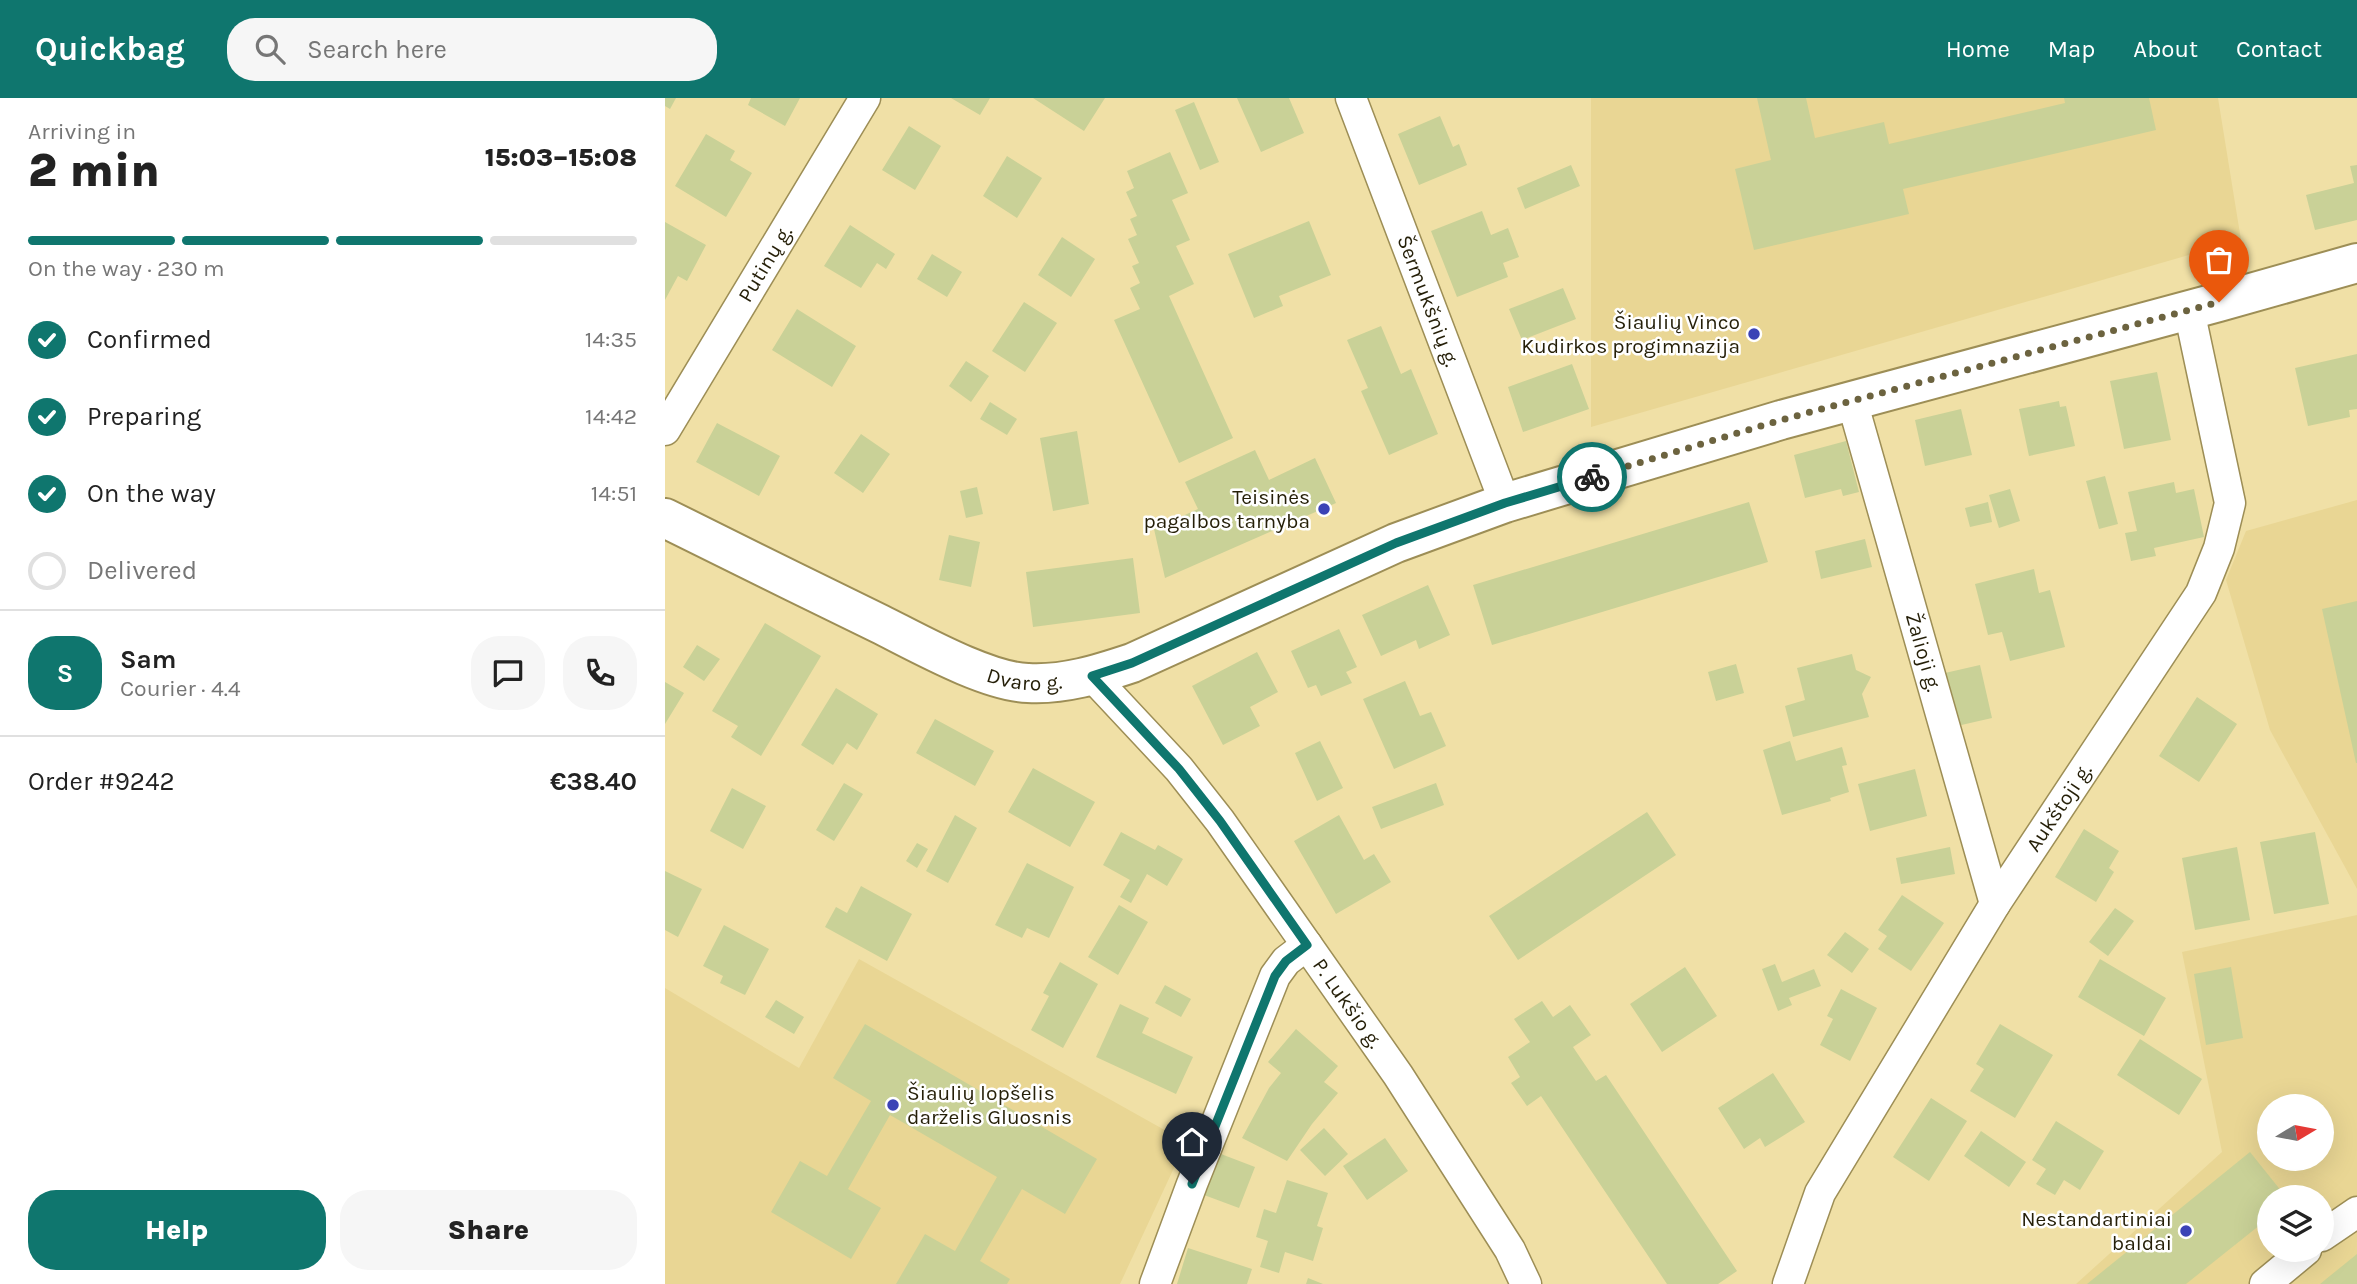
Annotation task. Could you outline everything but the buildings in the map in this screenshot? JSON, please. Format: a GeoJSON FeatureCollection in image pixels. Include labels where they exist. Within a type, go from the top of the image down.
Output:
{"type":"FeatureCollection","features":[{"type":"Feature","properties":{"kind":"main road","name":"Dvaro g."},"geometry":{"type":"LineString","coordinates":[[665,518],[942,655],[993,675],[1026,684],[1057,682],[1092,676],[1156,653],[1396,543],[1505,503],[1781,420],[2357,263]]}},
{"type":"Feature","properties":{"kind":"street","name":"Putinų g."},"geometry":{"type":"LineString","coordinates":[[665,430],[865,98]]}},
{"type":"Feature","properties":{"kind":"street","name":"Šermukšnių g."},"geometry":{"type":"LineString","coordinates":[[1351,98],[1505,503]]}},
{"type":"Feature","properties":{"kind":"street","name":"Aukštoji g."},"geometry":{"type":"LineString","coordinates":[[1789,1280],[1820,1193],[1995,904],[2201,593],[2219,548],[2230,503],[2189,310]]}},
{"type":"Feature","properties":{"kind":"street","name":"Žalioji g."},"geometry":{"type":"LineString","coordinates":[[1852,401],[1995,904]]}},
{"type":"Feature","properties":{"kind":"street","name":"P. Lukšio g."},"geometry":{"type":"LineString","coordinates":[[1092,676],[1179,769],[1220,821],[1398,1075],[1510,1250],[1526,1284]]}},
{"type":"Feature","properties":{"kind":"street"},"geometry":{"type":"LineString","coordinates":[[1155,1284],[1275,976],[1286,961],[1307,945]]}},
{"type":"Feature","properties":{"kind":"street"},"geometry":{"type":"LineString","coordinates":[[2334,1228],[2357,1212]]}},
{"type":"Feature","properties":{"kind":"street"},"geometry":{"type":"LineString","coordinates":[[2265,1284],[2292,1262]]}},
{"type":"Feature","properties":{"kind":"shaded area","name":"Šiaulių Vinco Kudirkos progimnazija"},"geometry":{"type":"Polygon","coordinates":[[[1591,98],[2218,98],[2241,240],[1591,427],[1591,98]]]}},
{"type":"Feature","properties":{"kind":"shaded area"},"geometry":{"type":"Polygon","coordinates":[[[2357,500],[2357,889],[2270,730],[2226,580],[2246,531],[2357,500]]]}},
{"type":"Feature","properties":{"kind":"shaded area"},"geometry":{"type":"Polygon","coordinates":[[[2357,915],[2357,1284],[2076,1284],[2222,1152],[2182,952],[2357,915]]]}},
{"type":"Feature","properties":{"kind":"shaded area","name":"Šiaulių lopšelis darželis Gluosnis"},"geometry":{"type":"Polygon","coordinates":[[[859,959],[1186,1142],[1120,1284],[665,1284],[665,988],[799,1068],[859,959]]]}},
{"type":"Feature","properties":{"kind":"way so far"},"geometry":{"type":"LineString","coordinates":[[1592,477],[1781,420],[2219,302]]}},
{"type":"Feature","properties":{"kind":"place","name":"Šiaulių Vinco Kudirkos progimnazija"},"geometry":{"type":"Point","coordinates":[1754,334]}},
{"type":"Feature","properties":{"kind":"place","name":"Teisinės pagalbos tarnyba"},"geometry":{"type":"Point","coordinates":[1324,509]}},
{"type":"Feature","properties":{"kind":"place","name":"Šiaulių lopšelis darželis Gluosnis"},"geometry":{"type":"Point","coordinates":[893,1105]}},
{"type":"Feature","properties":{"kind":"place","name":"Nestandartiniai baldai"},"geometry":{"type":"Point","coordinates":[2186,1231]}},
{"type":"Feature","properties":{"kind":"route"},"geometry":{"type":"LineString","coordinates":[[1192,1184],[1275,976],[1286,961],[1307,945],[1220,821],[1179,769],[1092,676],[1168,648],[1396,543],[1505,503],[1592,477]]}}]}
